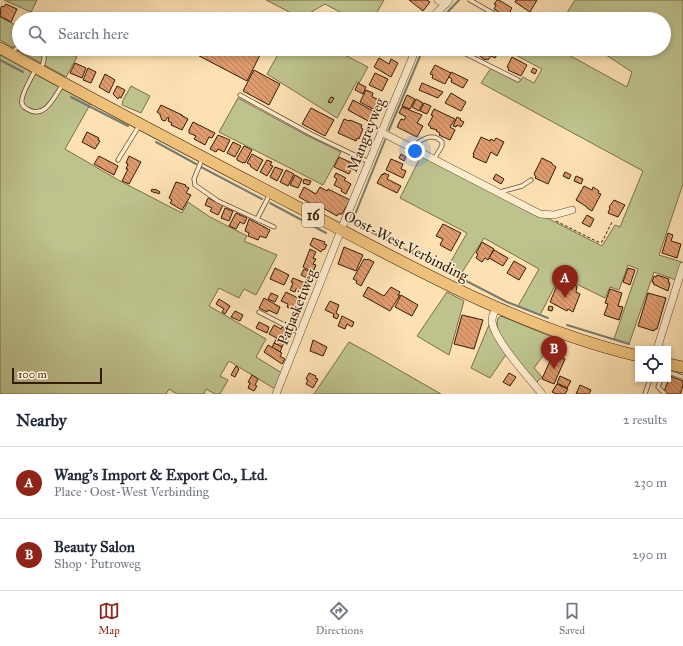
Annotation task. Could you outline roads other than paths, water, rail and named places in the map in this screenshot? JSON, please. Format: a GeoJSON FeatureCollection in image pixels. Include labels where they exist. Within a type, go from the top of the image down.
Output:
{"type":"FeatureCollection","features":[{"type":"Feature","properties":{"kind":"main road","name":"Oost-West Verbinding"},"geometry":{"type":"LineString","coordinates":[[14,56],[422,273],[496,308],[585,342],[635,355]]}},
{"type":"Feature","properties":{"kind":"main road"},"geometry":{"type":"LineString","coordinates":[[671,365],[683,367]]}},
{"type":"Feature","properties":{"kind":"street"},"geometry":{"type":"LineString","coordinates":[[438,0],[448,2]]}},
{"type":"Feature","properties":{"kind":"street"},"geometry":{"type":"LineString","coordinates":[[438,12],[448,2]]}},
{"type":"Feature","properties":{"kind":"street","name":"Mangreyweg"},"geometry":{"type":"LineString","coordinates":[[342,230],[413,56]]}},
{"type":"Feature","properties":{"kind":"street"},"geometry":{"type":"LineString","coordinates":[[381,132],[540,214],[554,215],[572,210]]}},
{"type":"Feature","properties":{"kind":"street","name":"Patjasketiweg"},"geometry":{"type":"LineString","coordinates":[[276,394],[342,230]]}},
{"type":"Feature","properties":{"kind":"street"},"geometry":{"type":"LineString","coordinates":[[657,346],[683,266]]}},
{"type":"Feature","properties":{"kind":"street"},"geometry":{"type":"LineString","coordinates":[[496,308],[492,319],[498,336],[506,349],[542,394]]}},
{"type":"Feature","properties":{"kind":"lane"},"geometry":{"type":"LineString","coordinates":[[470,0],[491,12]]}},
{"type":"Feature","properties":{"kind":"lane"},"geometry":{"type":"LineString","coordinates":[[44,56],[22,99],[24,108],[34,113],[38,113],[46,108],[64,83]]}},
{"type":"Feature","properties":{"kind":"lane"},"geometry":{"type":"LineString","coordinates":[[470,56],[518,80]]}},
{"type":"Feature","properties":{"kind":"lane"},"geometry":{"type":"LineString","coordinates":[[240,95],[311,134],[369,162]]}},
{"type":"Feature","properties":{"kind":"lane"},"geometry":{"type":"LineString","coordinates":[[118,160],[140,123]]}},
{"type":"Feature","properties":{"kind":"lane"},"geometry":{"type":"LineString","coordinates":[[413,148],[417,143],[429,137],[433,136],[439,138],[442,142],[442,146],[434,159]]}},
{"type":"Feature","properties":{"kind":"lane"},"geometry":{"type":"LineString","coordinates":[[203,157],[194,179],[195,185],[218,201],[274,227]]}},
{"type":"Feature","properties":{"kind":"lane"},"geometry":{"type":"LineString","coordinates":[[499,193],[522,186],[531,180]]}},
{"type":"Feature","properties":{"kind":"lane"},"geometry":{"type":"LineString","coordinates":[[257,219],[271,193]]}},
{"type":"Feature","properties":{"kind":"lane"},"geometry":{"type":"LineString","coordinates":[[259,312],[300,333]]}},
{"type":"Feature","properties":{"kind":"lane"},"geometry":{"type":"LineString","coordinates":[[671,373],[683,377]]}},
{"type":"Feature","properties":{"kind":"lane"},"geometry":{"type":"LineString","coordinates":[[644,394],[649,382]]}},
{"type":"Feature","properties":{"kind":"lane"},"geometry":{"type":"LineString","coordinates":[[660,382],[658,387],[664,393]]}},
{"type":"Feature","properties":{"kind":"waterway"},"geometry":{"type":"LineString","coordinates":[[448,12],[459,0]]}},
{"type":"Feature","properties":{"kind":"waterway"},"geometry":{"type":"LineString","coordinates":[[389,130],[420,56]]}},
{"type":"Feature","properties":{"kind":"waterway"},"geometry":{"type":"LineString","coordinates":[[0,60],[23,72]]}},
{"type":"Feature","properties":{"kind":"waterway"},"geometry":{"type":"LineString","coordinates":[[71,97],[128,126]]}},
{"type":"Feature","properties":{"kind":"waterway"},"geometry":{"type":"LineString","coordinates":[[385,140],[352,222],[507,302],[548,318]]}},
{"type":"Feature","properties":{"kind":"waterway"},"geometry":{"type":"LineString","coordinates":[[156,142],[196,164]]}},
{"type":"Feature","properties":{"kind":"waterway"},"geometry":{"type":"LineString","coordinates":[[201,167],[262,199]]}},
{"type":"Feature","properties":{"kind":"waterway"},"geometry":{"type":"LineString","coordinates":[[270,203],[326,233]]}},
{"type":"Feature","properties":{"kind":"waterway"},"geometry":{"type":"LineString","coordinates":[[567,325],[629,344]]}},
{"type":"Feature","properties":{"kind":"place","name":"Wang's Import & Export Co., Ltd."},"geometry":{"type":"Point","coordinates":[565,298]}},
{"type":"Feature","properties":{"kind":"place","name":"Beauty Salon"},"geometry":{"type":"Point","coordinates":[554,369]}}]}
